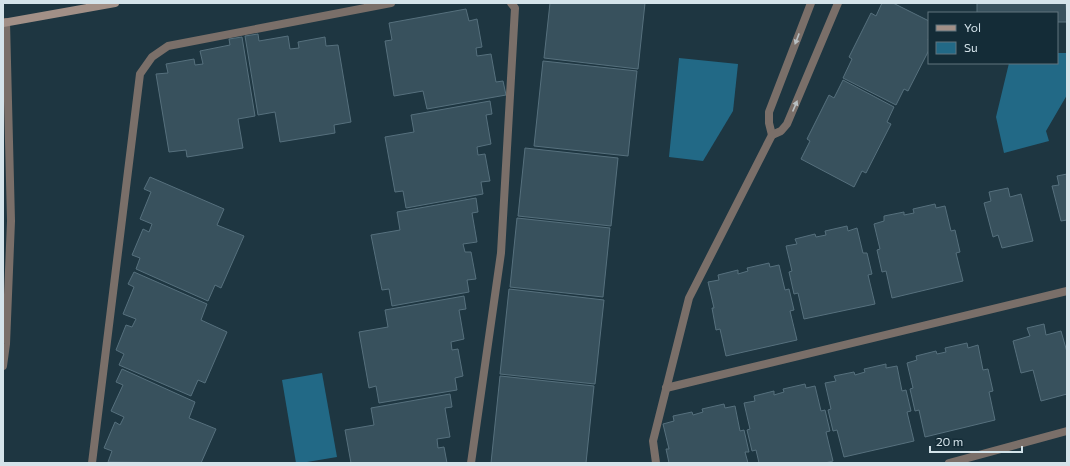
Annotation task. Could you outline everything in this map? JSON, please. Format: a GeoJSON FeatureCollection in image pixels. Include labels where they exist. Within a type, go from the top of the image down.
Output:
{"type":"FeatureCollection","features":[{"type":"Feature","properties":{"kind":"main road"},"geometry":{"type":"LineString","coordinates":[[4,23],[115,3]]}},
{"type":"Feature","properties":{"kind":"street"},"geometry":{"type":"LineString","coordinates":[[92,463],[140,74],[152,57],[168,46],[392,3]]}},
{"type":"Feature","properties":{"kind":"street"},"geometry":{"type":"LineString","coordinates":[[471,463],[501,253],[515,8],[511,3]]}},
{"type":"Feature","properties":{"kind":"street"},"geometry":{"type":"LineString","coordinates":[[772,136],[769,123],[769,112],[811,3]]}},
{"type":"Feature","properties":{"kind":"street"},"geometry":{"type":"LineString","coordinates":[[656,463],[653,442],[689,298],[772,136],[781,131],[787,124],[838,3]]}},
{"type":"Feature","properties":{"kind":"street"},"geometry":{"type":"LineString","coordinates":[[3,366],[5,345],[7,222],[4,23]]}},
{"type":"Feature","properties":{"kind":"street"},"geometry":{"type":"LineString","coordinates":[[666,388],[1067,291]]}},
{"type":"Feature","properties":{"kind":"street"},"geometry":{"type":"LineString","coordinates":[[949,463],[1067,431]]}},
{"type":"Feature","properties":{"kind":"water"},"geometry":{"type":"Polygon","coordinates":[[[1058,53],[1067,53],[1067,95],[1046,131],[1049,141],[1004,153],[996,117],[1009,64],[1058,64],[1058,53]]]}},
{"type":"Feature","properties":{"kind":"water"},"geometry":{"type":"Polygon","coordinates":[[[679,58],[738,64],[733,111],[703,161],[669,157],[679,58]]]}},
{"type":"Feature","properties":{"kind":"water"},"geometry":{"type":"Polygon","coordinates":[[[322,373],[337,457],[296,463],[282,380],[322,373]]]}},
{"type":"Feature","properties":{"kind":"building"},"geometry":{"type":"Polygon","coordinates":[[[550,3],[645,3],[638,69],[544,58],[550,3]]]}},
{"type":"Feature","properties":{"kind":"building"},"geometry":{"type":"Polygon","coordinates":[[[882,3],[893,3],[928,20],[928,52],[908,91],[904,89],[896,105],[843,78],[852,59],[849,57],[871,13],[876,16],[882,3]]]}},
{"type":"Feature","properties":{"kind":"building"},"geometry":{"type":"Polygon","coordinates":[[[977,3],[1066,3],[1067,22],[1058,22],[1058,12],[977,12],[977,3]]]}},
{"type":"Feature","properties":{"kind":"building"},"geometry":{"type":"Polygon","coordinates":[[[466,9],[469,21],[477,19],[482,47],[476,48],[477,56],[491,54],[496,82],[503,81],[506,95],[427,109],[423,91],[394,96],[385,41],[392,40],[389,23],[466,9]]]}},
{"type":"Feature","properties":{"kind":"building"},"geometry":{"type":"Polygon","coordinates":[[[258,34],[259,41],[288,36],[290,49],[299,48],[298,42],[325,37],[326,46],[338,45],[351,122],[334,125],[335,133],[280,142],[275,112],[258,115],[245,36],[258,34]]]}},
{"type":"Feature","properties":{"kind":"building"},"geometry":{"type":"Polygon","coordinates":[[[242,37],[255,116],[238,119],[243,148],[187,157],[186,150],[169,152],[156,74],[168,73],[166,64],[194,59],[195,65],[203,64],[200,51],[230,45],[229,39],[242,37]]]}},
{"type":"Feature","properties":{"kind":"building"},"geometry":{"type":"Polygon","coordinates":[[[543,61],[637,71],[628,156],[534,146],[543,61]]]}},
{"type":"Feature","properties":{"kind":"building"},"geometry":{"type":"Polygon","coordinates":[[[843,80],[894,107],[887,122],[891,124],[866,173],[862,171],[854,187],[801,159],[810,141],[807,139],[829,95],[834,98],[843,80]]]}},
{"type":"Feature","properties":{"kind":"building"},"geometry":{"type":"Polygon","coordinates":[[[490,101],[492,114],[486,115],[491,144],[477,147],[478,155],[485,154],[490,181],[481,182],[483,194],[406,208],[403,191],[395,192],[385,137],[414,132],[411,115],[490,101]]]}},
{"type":"Feature","properties":{"kind":"building"},"geometry":{"type":"Polygon","coordinates":[[[525,148],[618,158],[611,226],[518,216],[525,148]]]}},
{"type":"Feature","properties":{"kind":"building"},"geometry":{"type":"Polygon","coordinates":[[[1067,174],[1067,220],[1061,221],[1052,186],[1059,185],[1057,176],[1067,174]]]}},
{"type":"Feature","properties":{"kind":"building"},"geometry":{"type":"Polygon","coordinates":[[[150,177],[224,209],[217,225],[244,236],[221,288],[215,285],[208,301],[136,269],[140,258],[132,255],[143,229],[149,232],[152,224],[140,219],[151,192],[144,189],[150,177]]]}},
{"type":"Feature","properties":{"kind":"building"},"geometry":{"type":"Polygon","coordinates":[[[1008,188],[1010,197],[1021,194],[1033,241],[1002,248],[998,235],[993,237],[984,203],[991,201],[989,192],[1008,188]]]}},
{"type":"Feature","properties":{"kind":"building"},"geometry":{"type":"Polygon","coordinates":[[[476,198],[478,212],[472,213],[477,242],[463,244],[465,252],[471,252],[476,279],[467,280],[469,292],[392,306],[389,289],[382,290],[371,235],[400,230],[397,212],[476,198]]]}},
{"type":"Feature","properties":{"kind":"building"},"geometry":{"type":"Polygon","coordinates":[[[935,204],[936,208],[945,206],[951,231],[955,230],[960,252],[956,253],[963,281],[892,298],[886,271],[882,272],[877,250],[880,249],[874,224],[884,221],[884,216],[904,212],[904,215],[914,213],[913,209],[935,204]]]}},
{"type":"Feature","properties":{"kind":"building"},"geometry":{"type":"Polygon","coordinates":[[[517,218],[610,228],[603,297],[510,287],[517,218]]]}},
{"type":"Feature","properties":{"kind":"building"},"geometry":{"type":"Polygon","coordinates":[[[847,226],[848,231],[857,228],[863,253],[867,253],[872,274],[868,275],[875,304],[804,319],[798,293],[794,294],[789,272],[792,271],[786,246],[797,244],[795,239],[815,234],[816,237],[826,235],[825,231],[847,226]]]}},
{"type":"Feature","properties":{"kind":"building"},"geometry":{"type":"Polygon","coordinates":[[[769,263],[770,267],[779,265],[785,290],[789,289],[794,310],[790,311],[797,340],[726,356],[720,329],[716,330],[712,308],[714,308],[708,282],[719,280],[718,275],[738,270],[738,274],[748,271],[747,268],[769,263]]]}},
{"type":"Feature","properties":{"kind":"building"},"geometry":{"type":"Polygon","coordinates":[[[134,272],[207,304],[201,320],[227,332],[205,383],[198,380],[191,396],[119,365],[124,354],[116,350],[126,325],[132,327],[136,319],[123,314],[134,287],[128,284],[134,272]]]}},
{"type":"Feature","properties":{"kind":"building"},"geometry":{"type":"Polygon","coordinates":[[[509,289],[604,300],[595,384],[500,374],[509,289]]]}},
{"type":"Feature","properties":{"kind":"building"},"geometry":{"type":"Polygon","coordinates":[[[464,296],[466,309],[459,310],[464,339],[451,342],[452,350],[458,349],[463,376],[455,378],[457,390],[379,403],[376,386],[369,388],[359,332],[388,327],[385,310],[464,296]]]}},
{"type":"Feature","properties":{"kind":"building"},"geometry":{"type":"Polygon","coordinates":[[[1044,324],[1046,335],[1061,331],[1067,352],[1067,394],[1041,401],[1033,370],[1021,373],[1013,341],[1030,336],[1027,328],[1044,324]]]}},
{"type":"Feature","properties":{"kind":"building"},"geometry":{"type":"Polygon","coordinates":[[[967,343],[968,348],[978,345],[983,370],[988,369],[993,391],[989,392],[995,420],[925,437],[919,410],[915,411],[910,389],[913,388],[907,363],[917,360],[916,356],[936,351],[937,354],[946,352],[945,348],[967,343]]]}},
{"type":"Feature","properties":{"kind":"building"},"geometry":{"type":"Polygon","coordinates":[[[886,364],[886,368],[897,366],[902,391],[906,390],[911,411],[907,412],[914,441],[844,457],[837,430],[833,431],[828,410],[831,409],[825,383],[836,381],[834,376],[854,372],[855,375],[865,372],[864,369],[886,364]]]}},
{"type":"Feature","properties":{"kind":"building"},"geometry":{"type":"Polygon","coordinates":[[[122,369],[195,402],[189,418],[216,429],[201,463],[108,462],[112,451],[104,448],[115,422],[120,425],[124,417],[111,411],[123,385],[116,382],[122,369]]]}},
{"type":"Feature","properties":{"kind":"building"},"geometry":{"type":"Polygon","coordinates":[[[500,376],[594,386],[586,463],[491,463],[500,376]]]}},
{"type":"Feature","properties":{"kind":"building"},"geometry":{"type":"Polygon","coordinates":[[[805,384],[806,388],[815,386],[821,411],[825,410],[830,431],[826,432],[833,461],[825,463],[759,463],[756,450],[752,451],[747,430],[750,429],[744,403],[755,401],[754,396],[774,391],[774,395],[784,392],[783,389],[805,384]]]}},
{"type":"Feature","properties":{"kind":"building"},"geometry":{"type":"Polygon","coordinates":[[[450,394],[452,407],[445,408],[450,437],[437,439],[438,448],[444,447],[447,463],[351,463],[345,430],[374,425],[371,408],[450,394]]]}},
{"type":"Feature","properties":{"kind":"building"},"geometry":{"type":"Polygon","coordinates":[[[724,404],[725,408],[735,406],[740,431],[744,430],[749,452],[745,452],[748,463],[669,463],[666,449],[669,449],[663,424],[674,421],[673,416],[692,412],[693,415],[703,412],[702,409],[724,404]]]}}]}
